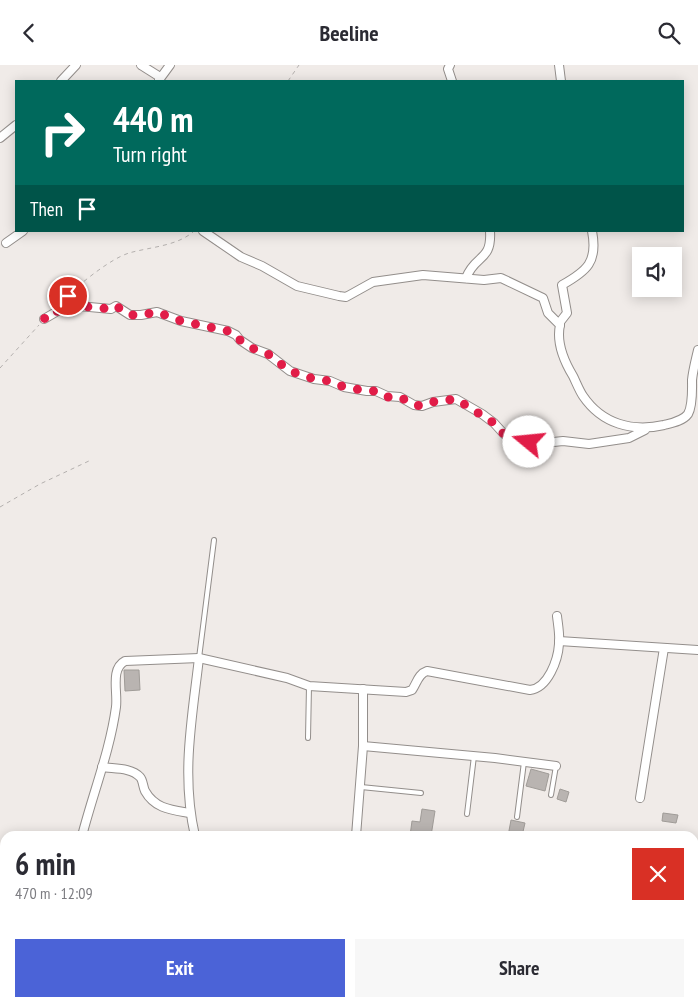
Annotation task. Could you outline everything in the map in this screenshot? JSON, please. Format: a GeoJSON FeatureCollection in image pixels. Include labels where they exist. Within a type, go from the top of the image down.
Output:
{"type":"FeatureCollection","features":[{"type":"Feature","properties":{"kind":"street"},"geometry":{"type":"LineString","coordinates":[[62,80],[76,65]]}},
{"type":"Feature","properties":{"kind":"street"},"geometry":{"type":"LineString","coordinates":[[141,65],[159,79],[170,65]]}},
{"type":"Feature","properties":{"kind":"street"},"geometry":{"type":"LineString","coordinates":[[450,65],[448,69],[452,80]]}},
{"type":"Feature","properties":{"kind":"street"},"geometry":{"type":"LineString","coordinates":[[559,65],[561,80]]}},
{"type":"Feature","properties":{"kind":"street"},"geometry":{"type":"LineString","coordinates":[[0,138],[15,126]]}},
{"type":"Feature","properties":{"kind":"street"},"geometry":{"type":"LineString","coordinates":[[6,243],[22,232]]}},
{"type":"Feature","properties":{"kind":"street"},"geometry":{"type":"LineString","coordinates":[[204,232],[241,257],[262,266],[297,286],[339,296],[346,297],[357,292],[367,284],[423,275],[484,280],[501,278],[543,298],[548,313],[560,325]]}},
{"type":"Feature","properties":{"kind":"street"},"geometry":{"type":"LineString","coordinates":[[466,278],[472,266],[487,253],[490,247],[490,232]]}},
{"type":"Feature","properties":{"kind":"street"},"geometry":{"type":"LineString","coordinates":[[592,232],[592,261],[580,274],[562,285],[567,313],[560,322],[558,333],[566,364],[584,397],[594,410],[612,422],[638,428],[648,428],[684,418],[688,413],[692,378],[698,350]]}},
{"type":"Feature","properties":{"kind":"street"},"geometry":{"type":"LineString","coordinates":[[44,319],[68,305],[111,309],[116,306],[130,315],[164,313],[181,321],[228,331],[247,344],[268,354],[290,371],[308,377],[330,381],[344,387],[376,391],[387,397],[400,397],[418,406],[456,399],[482,414],[504,434],[518,442],[544,443],[563,441],[589,445],[629,438],[648,428]]}},
{"type":"Feature","properties":{"kind":"street"},"geometry":{"type":"LineString","coordinates":[[83,831],[110,739],[116,706],[116,673],[120,663],[136,659],[199,658],[286,678],[310,686],[406,692],[412,689],[422,672],[427,671],[534,690],[542,685],[551,673],[558,651],[557,616]]}},
{"type":"Feature","properties":{"kind":"street"},"geometry":{"type":"LineString","coordinates":[[559,641],[698,650]]}},
{"type":"Feature","properties":{"kind":"street"},"geometry":{"type":"LineString","coordinates":[[640,798],[664,648]]}},
{"type":"Feature","properties":{"kind":"street"},"geometry":{"type":"LineString","coordinates":[[194,831],[187,781],[189,742],[199,658]]}},
{"type":"Feature","properties":{"kind":"street"},"geometry":{"type":"LineString","coordinates":[[357,831],[363,746],[362,689]]}},
{"type":"Feature","properties":{"kind":"street"},"geometry":{"type":"LineString","coordinates":[[363,746],[556,766]]}},
{"type":"Feature","properties":{"kind":"street"},"geometry":{"type":"LineString","coordinates":[[102,767],[132,771],[141,777],[145,791],[156,804],[167,809],[190,813]]}},
{"type":"Feature","properties":{"kind":"lane"},"geometry":{"type":"LineString","coordinates":[[199,658],[214,540]]}},
{"type":"Feature","properties":{"kind":"lane"},"geometry":{"type":"LineString","coordinates":[[308,738],[310,686]]}},
{"type":"Feature","properties":{"kind":"lane"},"geometry":{"type":"LineString","coordinates":[[467,814],[474,756]]}},
{"type":"Feature","properties":{"kind":"lane"},"geometry":{"type":"LineString","coordinates":[[517,817],[524,762]]}},
{"type":"Feature","properties":{"kind":"lane"},"geometry":{"type":"LineString","coordinates":[[551,795],[556,766]]}},
{"type":"Feature","properties":{"kind":"lane"},"geometry":{"type":"LineString","coordinates":[[361,787],[421,793]]}},
{"type":"Feature","properties":{"kind":"path"},"geometry":{"type":"LineString","coordinates":[[289,80],[299,65]]}},
{"type":"Feature","properties":{"kind":"path"},"geometry":{"type":"LineString","coordinates":[[66,298],[80,284],[127,254],[170,243],[193,232]]}},
{"type":"Feature","properties":{"kind":"path"},"geometry":{"type":"LineString","coordinates":[[0,368],[44,319]]}},
{"type":"Feature","properties":{"kind":"path"},"geometry":{"type":"LineString","coordinates":[[0,507],[40,484],[91,460]]}},
{"type":"Feature","properties":{"kind":"building"},"geometry":{"type":"Polygon","coordinates":[[[124,670],[139,670],[140,690],[125,691],[124,670]]]}},
{"type":"Feature","properties":{"kind":"building"},"geometry":{"type":"Polygon","coordinates":[[[531,769],[549,774],[545,791],[526,786],[531,769]]]}},
{"type":"Feature","properties":{"kind":"building"},"geometry":{"type":"Polygon","coordinates":[[[560,789],[569,792],[566,802],[557,799],[560,789]]]}},
{"type":"Feature","properties":{"kind":"building"},"geometry":{"type":"Polygon","coordinates":[[[422,809],[435,811],[432,831],[411,831],[412,821],[420,822],[422,809]]]}},
{"type":"Feature","properties":{"kind":"building"},"geometry":{"type":"Polygon","coordinates":[[[663,813],[678,815],[676,823],[662,821],[663,813]]]}},
{"type":"Feature","properties":{"kind":"building"},"geometry":{"type":"Polygon","coordinates":[[[511,820],[525,823],[523,831],[509,831],[511,820]]]}},
{"type":"Feature","properties":{"kind":"route"},"geometry":{"type":"LineString","coordinates":[[68,296],[44,319],[68,305],[111,309],[116,306],[130,315],[164,313],[188,323],[228,331],[258,351],[268,354],[290,371],[314,379],[330,381],[344,387],[376,391],[387,397],[400,397],[418,406],[456,399],[482,414],[509,438],[518,442],[529,442]]}}]}
